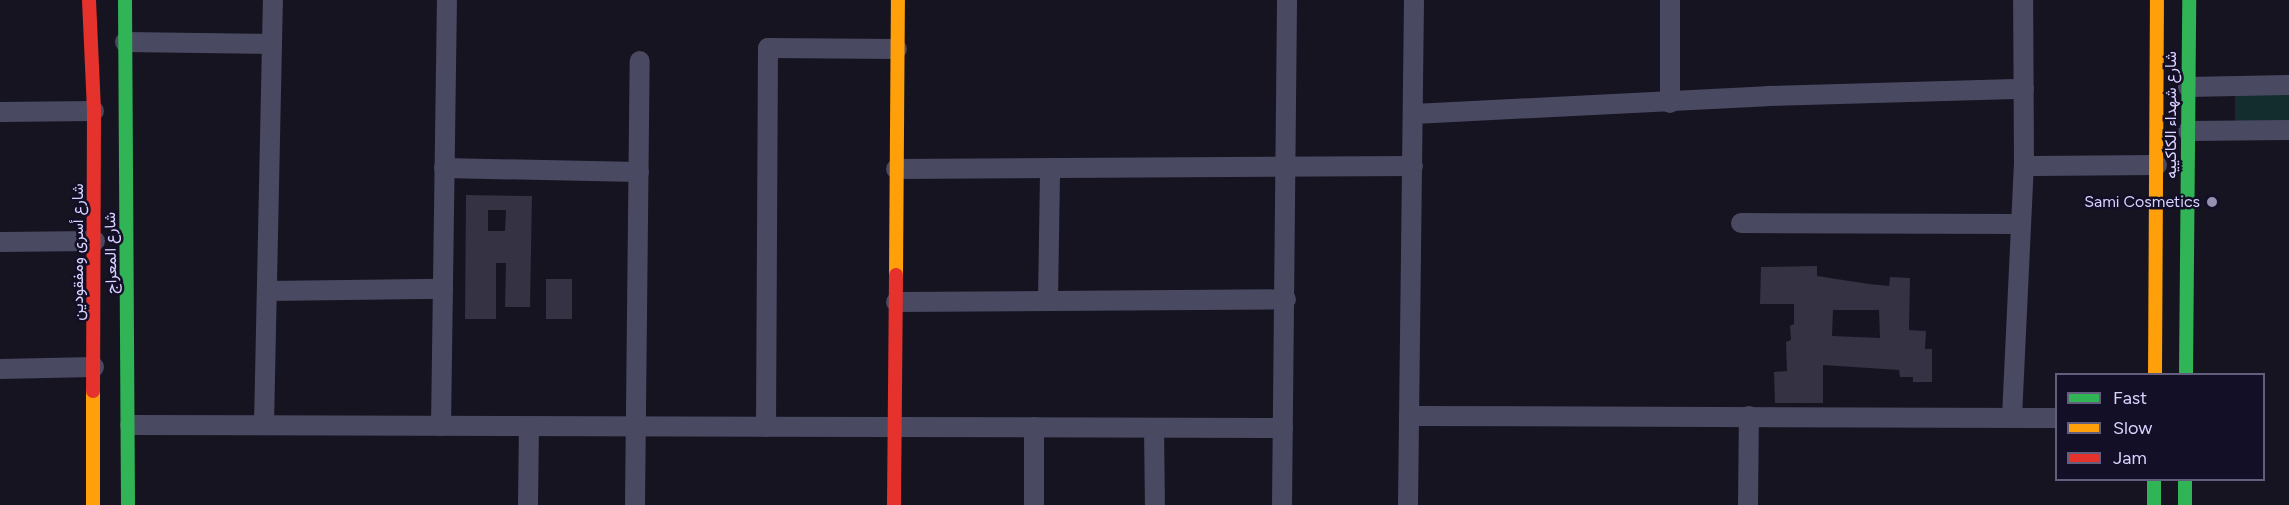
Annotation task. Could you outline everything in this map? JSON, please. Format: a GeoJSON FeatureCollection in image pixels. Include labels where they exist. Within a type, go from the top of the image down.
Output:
{"type":"FeatureCollection","features":[{"type":"Feature","properties":{"kind":"street","name":"شارع أسرى ومفقودين"},"geometry":{"type":"LineString","coordinates":[[89,0],[94,111],[93,505]]}},
{"type":"Feature","properties":{"kind":"street","name":"شارع المعراج"},"geometry":{"type":"LineString","coordinates":[[125,0],[130,425],[128,505]]}},
{"type":"Feature","properties":{"kind":"street"},"geometry":{"type":"LineString","coordinates":[[264,425],[273,0]]}},
{"type":"Feature","properties":{"kind":"street"},"geometry":{"type":"LineString","coordinates":[[441,426],[447,0]]}},
{"type":"Feature","properties":{"kind":"street"},"geometry":{"type":"LineString","coordinates":[[894,505],[897,0]]}},
{"type":"Feature","properties":{"kind":"street"},"geometry":{"type":"LineString","coordinates":[[1282,505],[1286,299],[1287,0]]}},
{"type":"Feature","properties":{"kind":"street"},"geometry":{"type":"LineString","coordinates":[[1408,505],[1414,0]]}},
{"type":"Feature","properties":{"kind":"street"},"geometry":{"type":"LineString","coordinates":[[1670,0],[1670,103]]}},
{"type":"Feature","properties":{"kind":"street"},"geometry":{"type":"LineString","coordinates":[[2012,417],[2024,166],[2023,0]]}},
{"type":"Feature","properties":{"kind":"street"},"geometry":{"type":"LineString","coordinates":[[2155,373],[2157,0]]}},
{"type":"Feature","properties":{"kind":"street","name":"شارع شهداء الكاكييه"},"geometry":{"type":"LineString","coordinates":[[2186,373],[2189,0]]}},
{"type":"Feature","properties":{"kind":"street"},"geometry":{"type":"LineString","coordinates":[[125,42],[272,44]]}},
{"type":"Feature","properties":{"kind":"street"},"geometry":{"type":"LineString","coordinates":[[766,426],[768,48],[897,49]]}},
{"type":"Feature","properties":{"kind":"street"},"geometry":{"type":"LineString","coordinates":[[635,505],[640,61]]}},
{"type":"Feature","properties":{"kind":"street"},"geometry":{"type":"LineString","coordinates":[[2188,87],[2289,85]]}},
{"type":"Feature","properties":{"kind":"street"},"geometry":{"type":"LineString","coordinates":[[1414,114],[1670,103],[1767,96],[2024,89]]}},
{"type":"Feature","properties":{"kind":"street"},"geometry":{"type":"LineString","coordinates":[[0,112],[94,111]]}},
{"type":"Feature","properties":{"kind":"street"},"geometry":{"type":"LineString","coordinates":[[2187,131],[2289,130]]}},
{"type":"Feature","properties":{"kind":"street"},"geometry":{"type":"LineString","coordinates":[[2024,166],[2157,165]]}},
{"type":"Feature","properties":{"kind":"street"},"geometry":{"type":"LineString","coordinates":[[896,169],[1050,171],[1413,166]]}},
{"type":"Feature","properties":{"kind":"street"},"geometry":{"type":"LineString","coordinates":[[444,168],[639,171]]}},
{"type":"Feature","properties":{"kind":"street"},"geometry":{"type":"LineString","coordinates":[[1048,301],[1050,171]]}},
{"type":"Feature","properties":{"kind":"street"},"geometry":{"type":"LineString","coordinates":[[1741,224],[2021,224]]}},
{"type":"Feature","properties":{"kind":"street"},"geometry":{"type":"LineString","coordinates":[[0,242],[95,241]]}},
{"type":"Feature","properties":{"kind":"street"},"geometry":{"type":"LineString","coordinates":[[267,291],[443,289]]}},
{"type":"Feature","properties":{"kind":"street"},"geometry":{"type":"LineString","coordinates":[[896,302],[1286,299]]}},
{"type":"Feature","properties":{"kind":"street"},"geometry":{"type":"LineString","coordinates":[[0,369],[94,367]]}},
{"type":"Feature","properties":{"kind":"street"},"geometry":{"type":"LineString","coordinates":[[1409,416],[2055,418]]}},
{"type":"Feature","properties":{"kind":"street"},"geometry":{"type":"LineString","coordinates":[[1748,505],[1749,416]]}},
{"type":"Feature","properties":{"kind":"street"},"geometry":{"type":"LineString","coordinates":[[130,425],[1283,428]]}},
{"type":"Feature","properties":{"kind":"street"},"geometry":{"type":"LineString","coordinates":[[528,505],[529,426]]}},
{"type":"Feature","properties":{"kind":"street"},"geometry":{"type":"LineString","coordinates":[[1034,427],[1034,505]]}},
{"type":"Feature","properties":{"kind":"street"},"geometry":{"type":"LineString","coordinates":[[1155,428],[1155,505]]}},
{"type":"Feature","properties":{"kind":"street"},"geometry":{"type":"LineString","coordinates":[[2154,481],[2154,505]]}},
{"type":"Feature","properties":{"kind":"street"},"geometry":{"type":"LineString","coordinates":[[2185,481],[2185,505]]}},
{"type":"Feature","properties":{"kind":"green space"},"geometry":{"type":"Polygon","coordinates":[[[2235,91],[2289,91],[2289,122],[2235,122],[2235,91]]]}},
{"type":"Feature","properties":{"kind":"building"},"geometry":{"type":"Polygon","coordinates":[[[466,195],[532,196],[530,307],[505,307],[506,263],[496,263],[496,319],[465,319],[466,195]],[[488,210],[488,231],[505,231],[506,210],[488,210]]]}},
{"type":"Feature","properties":{"kind":"building"},"geometry":{"type":"Polygon","coordinates":[[[1817,266],[1817,276],[1889,286],[1890,277],[1910,278],[1909,330],[1926,331],[1925,349],[1932,349],[1932,382],[1913,382],[1913,377],[1900,377],[1899,370],[1823,365],[1823,403],[1775,403],[1774,372],[1787,371],[1786,342],[1791,340],[1790,326],[1794,324],[1794,304],[1760,304],[1761,267],[1817,266]],[[1833,310],[1832,336],[1880,338],[1879,310],[1833,310]]]}},
{"type":"Feature","properties":{"kind":"building"},"geometry":{"type":"Polygon","coordinates":[[[546,279],[572,279],[572,319],[546,319],[546,279]]]}},
{"type":"Feature","properties":{"kind":"traffic: fast"},"geometry":{"type":"LineString","coordinates":[[125,0],[128,505]]}},
{"type":"Feature","properties":{"kind":"traffic: fast"},"geometry":{"type":"LineString","coordinates":[[2186,373],[2189,0]]}},
{"type":"Feature","properties":{"kind":"traffic: fast"},"geometry":{"type":"LineString","coordinates":[[2154,481],[2154,505]]}},
{"type":"Feature","properties":{"kind":"traffic: fast"},"geometry":{"type":"LineString","coordinates":[[2185,481],[2185,505]]}},
{"type":"Feature","properties":{"kind":"traffic: slow"},"geometry":{"type":"LineString","coordinates":[[896,275],[898,0]]}},
{"type":"Feature","properties":{"kind":"traffic: slow"},"geometry":{"type":"LineString","coordinates":[[2155,373],[2157,0]]}},
{"type":"Feature","properties":{"kind":"traffic: slow"},"geometry":{"type":"LineString","coordinates":[[93,391],[93,505]]}},
{"type":"Feature","properties":{"kind":"traffic: jam"},"geometry":{"type":"LineString","coordinates":[[89,0],[94,111],[93,391]]}},
{"type":"Feature","properties":{"kind":"traffic: jam"},"geometry":{"type":"LineString","coordinates":[[894,505],[896,275]]}},
{"type":"Feature","properties":{"kind":"place","name":"Sami Cosmetics"},"geometry":{"type":"Point","coordinates":[2212,202]}}]}
